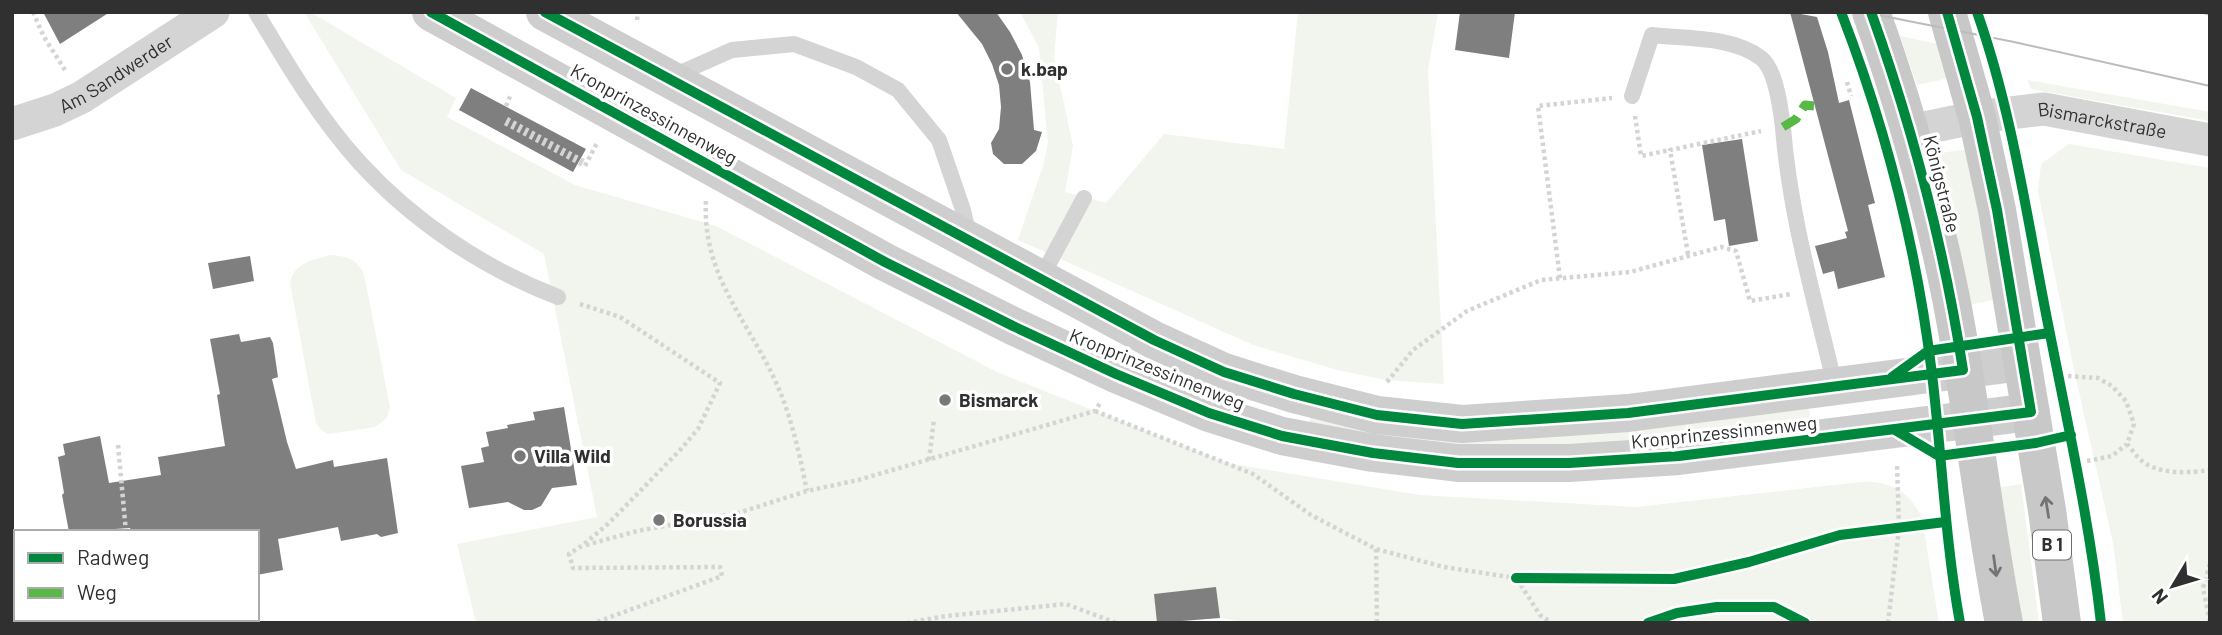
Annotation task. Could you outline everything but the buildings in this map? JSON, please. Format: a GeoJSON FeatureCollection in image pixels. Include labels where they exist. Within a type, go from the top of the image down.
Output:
{"type":"FeatureCollection","features":[{"type":"Feature","properties":{"kind":"main road","name":"Kronprinzessinnenweg"},"geometry":{"type":"LineString","coordinates":[[432,12],[886,262],[1013,326],[1209,413],[1282,436],[1373,453],[1458,463],[1569,463],[1679,456],[2031,412]]}},
{"type":"Feature","properties":{"kind":"main road","name":"Kronprinzessinnenweg"},"geometry":{"type":"LineString","coordinates":[[545,12],[1154,340],[1224,372],[1294,394],[1377,415],[1462,424],[1483,423],[1628,413],[1963,370],[2052,373]]}},
{"type":"Feature","properties":{"kind":"main road","name":"Königstraße"},"geometry":{"type":"LineString","coordinates":[[1871,12],[1911,131],[1940,245],[2004,623]]}},
{"type":"Feature","properties":{"kind":"main road","name":"B 1"},"geometry":{"type":"LineString","coordinates":[[1947,12],[1977,117],[1997,210],[2052,373],[2031,412],[2048,510],[2063,623]]}},
{"type":"Feature","properties":{"kind":"main road"},"geometry":{"type":"LineString","coordinates":[[1013,326],[1040,280]]}},
{"type":"Feature","properties":{"kind":"main road"},"geometry":{"type":"LineString","coordinates":[[1835,386],[1842,436]]}},
{"type":"Feature","properties":{"kind":"street","name":"Am Sandwerder"},"geometry":{"type":"LineString","coordinates":[[12,124],[55,110],[82,97],[213,12]]}},
{"type":"Feature","properties":{"kind":"street","name":"Bismarckstraße"},"geometry":{"type":"LineString","coordinates":[[1911,131],[1977,117],[2044,109],[2210,140]]}},
{"type":"Feature","properties":{"kind":"lane"},"geometry":{"type":"LineString","coordinates":[[256,12],[329,124],[359,162],[388,191],[453,243],[520,282],[558,297]]}},
{"type":"Feature","properties":{"kind":"lane"},"geometry":{"type":"LineString","coordinates":[[1632,96],[1651,35],[1714,42],[1742,48],[1763,59],[1777,89],[1782,109],[1790,195],[1835,386]]}},
{"type":"Feature","properties":{"kind":"lane"},"geometry":{"type":"LineString","coordinates":[[668,78],[732,50],[794,44],[856,67],[898,90],[939,140],[963,209],[970,242]]}},
{"type":"Feature","properties":{"kind":"lane"},"geometry":{"type":"LineString","coordinates":[[1040,280],[1084,198]]}},
{"type":"Feature","properties":{"kind":"path"},"geometry":{"type":"LineString","coordinates":[[33,12],[44,37],[82,97]]}},
{"type":"Feature","properties":{"kind":"path"},"geometry":{"type":"LineString","coordinates":[[637,20],[638,12]]}},
{"type":"Feature","properties":{"kind":"path"},"geometry":{"type":"LineString","coordinates":[[1847,82],[1851,96]]}},
{"type":"Feature","properties":{"kind":"path"},"geometry":{"type":"LineString","coordinates":[[1560,278],[1538,106],[1632,96],[1641,156],[1783,127]]}},
{"type":"Feature","properties":{"kind":"path"},"geometry":{"type":"LineString","coordinates":[[506,121],[586,164]]}},
{"type":"Feature","properties":{"kind":"path"},"geometry":{"type":"LineString","coordinates":[[1670,150],[1688,254]]}},
{"type":"Feature","properties":{"kind":"path"},"geometry":{"type":"LineString","coordinates":[[707,164],[705,215],[711,254],[725,292],[748,328],[775,381],[797,443],[807,491]]}},
{"type":"Feature","properties":{"kind":"path"},"geometry":{"type":"LineString","coordinates":[[1413,350],[1466,311],[1541,280],[1630,272],[1721,247],[1736,251],[1750,301],[1812,290]]}},
{"type":"Feature","properties":{"kind":"path"},"geometry":{"type":"LineString","coordinates":[[558,297],[620,317],[720,383],[698,429],[618,514],[569,554],[573,568],[720,567],[722,576],[594,623]]}},
{"type":"Feature","properties":{"kind":"path"},"geometry":{"type":"LineString","coordinates":[[2052,373],[2098,378],[2112,386],[2126,401],[2134,424],[2127,444],[2112,456],[2080,465]]}},
{"type":"Feature","properties":{"kind":"path"},"geometry":{"type":"LineString","coordinates":[[1095,411],[1116,374]]}},
{"type":"Feature","properties":{"kind":"path"},"geometry":{"type":"LineString","coordinates":[[583,545],[637,531],[738,513],[807,491],[858,480],[1095,411],[1253,474],[1311,515],[1376,549],[1444,567],[1516,578],[1674,579],[1749,562],[1840,535],[1899,528],[1945,517],[1947,535]]}},
{"type":"Feature","properties":{"kind":"path"},"geometry":{"type":"LineString","coordinates":[[929,460],[934,419]]}},
{"type":"Feature","properties":{"kind":"path"},"geometry":{"type":"LineString","coordinates":[[1888,623],[1899,528],[1895,430]]}},
{"type":"Feature","properties":{"kind":"path"},"geometry":{"type":"LineString","coordinates":[[2127,444],[2142,461],[2159,469],[2181,473],[2210,470]]}},
{"type":"Feature","properties":{"kind":"path"},"geometry":{"type":"LineString","coordinates":[[118,445],[126,530]]}},
{"type":"Feature","properties":{"kind":"path"},"geometry":{"type":"LineString","coordinates":[[1376,549],[1377,623]]}},
{"type":"Feature","properties":{"kind":"path"},"geometry":{"type":"LineString","coordinates":[[2210,564],[2203,588],[2210,622]]}},
{"type":"Feature","properties":{"kind":"path"},"geometry":{"type":"LineString","coordinates":[[1516,578],[1540,615],[1552,623]]}},
{"type":"Feature","properties":{"kind":"path"},"geometry":{"type":"LineString","coordinates":[[907,623],[946,615],[1066,604],[1116,623]]}},
{"type":"Feature","properties":{"kind":"path"},"geometry":{"type":"LineString","coordinates":[[1648,623],[1677,613],[1717,607],[1774,607],[1805,623]]}},
{"type":"Feature","properties":{"kind":"shaded area"},"geometry":{"type":"Polygon","coordinates":[[[304,12],[310,12],[456,98],[447,117],[575,185],[716,226],[999,373],[1227,463],[1420,495],[1636,507],[1861,482],[1881,483],[1905,495],[1922,518],[1939,623],[1250,623],[1220,618],[1216,587],[1154,594],[1157,623],[476,623],[457,544],[597,517],[544,254],[401,170],[304,12]]]}},
{"type":"Feature","properties":{"kind":"shaded area"},"geometry":{"type":"Polygon","coordinates":[[[1020,12],[1058,12],[1054,57],[1073,146],[1065,192],[1106,203],[1164,134],[1284,149],[1298,12],[1438,12],[1428,70],[1444,384],[1386,380],[1337,370],[1253,345],[1018,240],[1048,143],[1039,48],[1020,12]]]}},
{"type":"Feature","properties":{"kind":"shaded area"},"geometry":{"type":"Polygon","coordinates":[[[1900,36],[1938,44],[1949,78],[1917,85],[1900,36]]]}},
{"type":"Feature","properties":{"kind":"shaded area"},"geometry":{"type":"Polygon","coordinates":[[[2027,80],[2210,112],[2210,121],[2031,89],[2027,80]]]}},
{"type":"Feature","properties":{"kind":"shaded area"},"geometry":{"type":"Polygon","coordinates":[[[2069,144],[2210,168],[2210,623],[2123,623],[2113,543],[2038,191],[2041,164],[2069,144]]]}},
{"type":"Feature","properties":{"kind":"shaded area"},"geometry":{"type":"Polygon","coordinates":[[[1965,150],[1997,299],[1969,305],[1936,161],[1942,153],[1965,150]]]}},
{"type":"Feature","properties":{"kind":"shaded area"},"geometry":{"type":"Polygon","coordinates":[[[330,255],[350,259],[364,274],[390,407],[387,418],[375,427],[328,434],[316,423],[290,283],[295,271],[300,267],[330,255]]]}},
{"type":"Feature","properties":{"kind":"shaded area"},"geometry":{"type":"Polygon","coordinates":[[[1807,407],[1810,412],[1809,418],[1805,420],[1604,444],[1442,445],[1309,424],[1311,414],[1807,407]]]}},
{"type":"Feature","properties":{"kind":"shaded area"},"geometry":{"type":"Polygon","coordinates":[[[2021,484],[2039,623],[2019,623],[1998,488],[2021,484]]]}},
{"type":"Feature","properties":{"kind":"tram line"},"geometry":{"type":"LineString","coordinates":[[1863,12],[2014,42],[2210,86]]}},
{"type":"Feature","properties":{"kind":"tram line"},"geometry":{"type":"LineString","coordinates":[[2200,12],[2210,15]]}},
{"type":"Feature","properties":{"kind":"marked path"},"geometry":{"type":"LineString","coordinates":[[1783,127],[1796,119],[1805,105],[1814,106]]}},
{"type":"Feature","properties":{"kind":"cycle path"},"geometry":{"type":"LineString","coordinates":[[431,12],[885,262],[1116,374],[1209,413],[1282,436],[1373,453],[1458,463],[1569,463],[1679,456],[2031,412],[1997,210],[1977,117],[1947,12]]}},
{"type":"Feature","properties":{"kind":"cycle path"},"geometry":{"type":"LineString","coordinates":[[545,12],[1154,340],[1224,372],[1294,394],[1377,415],[1462,424],[1628,413],[1963,370],[1947,279],[1926,189],[1871,12]]}},
{"type":"Feature","properties":{"kind":"cycle path"},"geometry":{"type":"LineString","coordinates":[[1841,12],[1886,145],[1918,282],[1932,374],[1947,530],[1960,623]]}},
{"type":"Feature","properties":{"kind":"cycle path"},"geometry":{"type":"LineString","coordinates":[[1977,12],[2011,132],[2078,478],[2101,623]]}},
{"type":"Feature","properties":{"kind":"cycle path"},"geometry":{"type":"LineString","coordinates":[[1892,377],[1928,351],[2049,333]]}},
{"type":"Feature","properties":{"kind":"cycle path"},"geometry":{"type":"LineString","coordinates":[[1895,430],[1939,456],[2036,443],[2071,435]]}},
{"type":"Feature","properties":{"kind":"cycle path"},"geometry":{"type":"LineString","coordinates":[[1516,578],[1674,579],[1749,562],[1840,535],[1945,522]]}},
{"type":"Feature","properties":{"kind":"cycle path"},"geometry":{"type":"LineString","coordinates":[[1648,623],[1677,613],[1717,607],[1774,607],[1805,623]]}},
{"type":"Feature","properties":{"kind":"place","name":"k.bap"},"geometry":{"type":"Point","coordinates":[1007,69]}},
{"type":"Feature","properties":{"kind":"place","name":"Bismarck"},"geometry":{"type":"Point","coordinates":[945,400]}},
{"type":"Feature","properties":{"kind":"place","name":"Villa Wild"},"geometry":{"type":"Point","coordinates":[520,456]}},
{"type":"Feature","properties":{"kind":"place","name":"Borussia"},"geometry":{"type":"Point","coordinates":[659,520]}}]}
